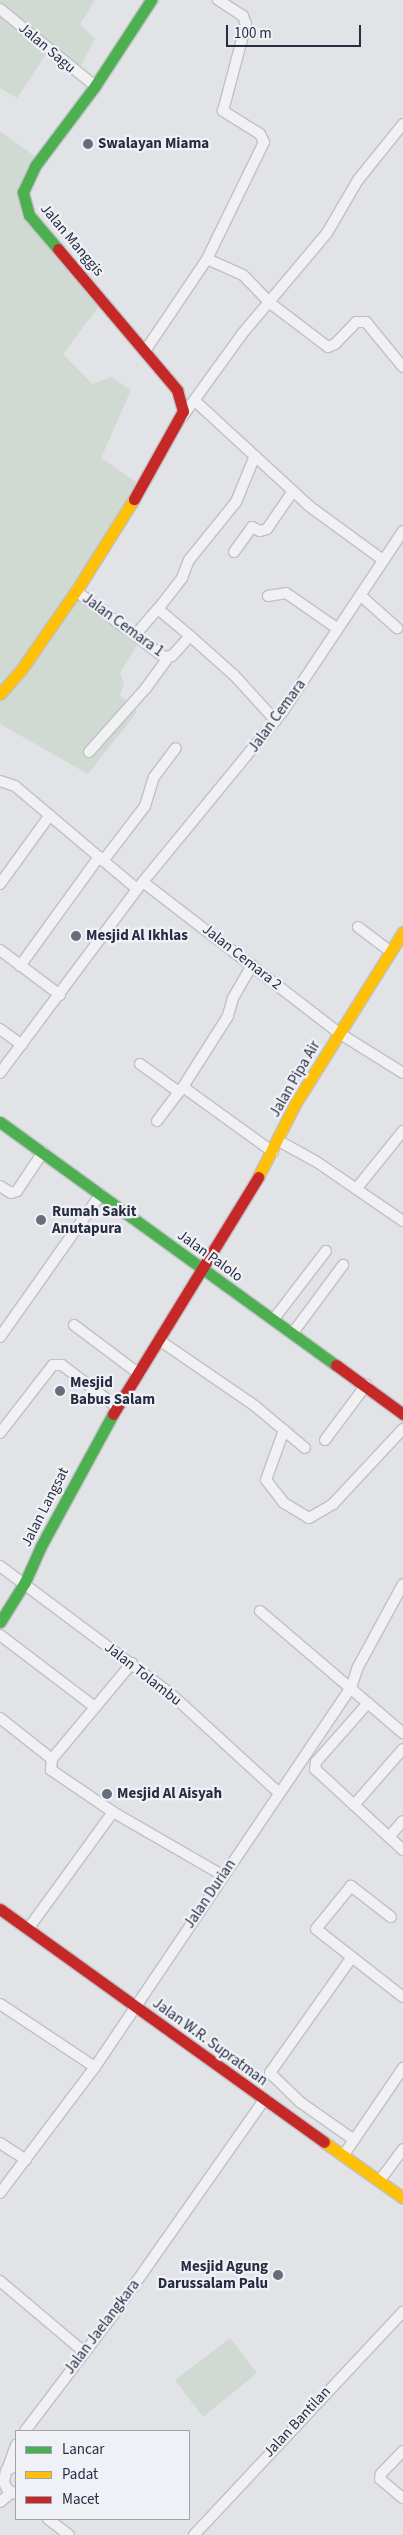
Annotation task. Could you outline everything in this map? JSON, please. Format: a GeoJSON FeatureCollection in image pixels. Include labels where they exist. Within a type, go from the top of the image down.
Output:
{"type":"FeatureCollection","features":[{"type":"Feature","properties":{"kind":"street","name":"Jalan Manggis"},"geometry":{"type":"LineString","coordinates":[[151,0],[95,86],[35,166],[23,192],[24,204],[34,222],[182,397],[181,418]]}},
{"type":"Feature","properties":{"kind":"street"},"geometry":{"type":"LineString","coordinates":[[145,351],[207,259],[264,142],[260,134],[223,111],[246,19],[218,0]]}},
{"type":"Feature","properties":{"kind":"street","name":"Jalan Sagu"},"geometry":{"type":"LineString","coordinates":[[0,9],[95,86]]}},
{"type":"Feature","properties":{"kind":"street"},"geometry":{"type":"LineString","coordinates":[[0,694],[21,670],[76,591],[181,418],[242,334],[327,233],[358,180],[403,124]]}},
{"type":"Feature","properties":{"kind":"street"},"geometry":{"type":"LineString","coordinates":[[207,259],[243,275],[270,303],[328,347],[360,320],[402,361]]}},
{"type":"Feature","properties":{"kind":"street"},"geometry":{"type":"LineString","coordinates":[[195,401],[293,491],[383,560]]}},
{"type":"Feature","properties":{"kind":"street"},"geometry":{"type":"LineString","coordinates":[[136,634],[182,578],[189,560],[236,502],[255,456]]}},
{"type":"Feature","properties":{"kind":"street"},"geometry":{"type":"LineString","coordinates":[[234,552],[252,528],[260,531],[267,529],[293,491]]}},
{"type":"Feature","properties":{"kind":"street","name":"Jalan Cemara"},"geometry":{"type":"LineString","coordinates":[[0,1073],[60,995],[140,885],[276,721],[403,531]]}},
{"type":"Feature","properties":{"kind":"street","name":"Jalan Cemara 1"},"geometry":{"type":"LineString","coordinates":[[76,591],[168,658],[190,636]]}},
{"type":"Feature","properties":{"kind":"street"},"geometry":{"type":"LineString","coordinates":[[268,596],[286,593],[338,629]]}},
{"type":"Feature","properties":{"kind":"street"},"geometry":{"type":"LineString","coordinates":[[360,595],[397,628]]}},
{"type":"Feature","properties":{"kind":"street"},"geometry":{"type":"LineString","coordinates":[[158,609],[234,675],[276,721]]}},
{"type":"Feature","properties":{"kind":"street"},"geometry":{"type":"LineString","coordinates":[[89,752],[146,688],[168,658]]}},
{"type":"Feature","properties":{"kind":"street"},"geometry":{"type":"LineString","coordinates":[[20,966],[101,859],[145,806],[154,777],[176,748]]}},
{"type":"Feature","properties":{"kind":"street"},"geometry":{"type":"LineString","coordinates":[[0,781],[15,786],[101,859],[140,885]]}},
{"type":"Feature","properties":{"kind":"street"},"geometry":{"type":"LineString","coordinates":[[0,884],[50,815]]}},
{"type":"Feature","properties":{"kind":"street","name":"Jalan Cemara 2"},"geometry":{"type":"LineString","coordinates":[[140,885],[252,965],[339,1033],[403,1072]]}},
{"type":"Feature","properties":{"kind":"street"},"geometry":{"type":"LineString","coordinates":[[358,927],[391,952]]}},
{"type":"Feature","properties":{"kind":"street","name":"Jalan Pipa Air"},"geometry":{"type":"LineString","coordinates":[[204,1270],[273,1152],[295,1104],[403,932]]}},
{"type":"Feature","properties":{"kind":"street"},"geometry":{"type":"LineString","coordinates":[[0,950],[60,995]]}},
{"type":"Feature","properties":{"kind":"street"},"geometry":{"type":"LineString","coordinates":[[157,1121],[181,1089],[228,1016],[233,998],[252,965]]}},
{"type":"Feature","properties":{"kind":"street"},"geometry":{"type":"LineString","coordinates":[[0,1029],[22,1045]]}},
{"type":"Feature","properties":{"kind":"street"},"geometry":{"type":"LineString","coordinates":[[140,1064],[181,1089],[273,1152]]}},
{"type":"Feature","properties":{"kind":"street","name":"Jalan Palolo"},"geometry":{"type":"LineString","coordinates":[[0,1122],[292,1334],[366,1385],[403,1414]]}},
{"type":"Feature","properties":{"kind":"street"},"geometry":{"type":"LineString","coordinates":[[356,1189],[403,1130]]}},
{"type":"Feature","properties":{"kind":"street"},"geometry":{"type":"LineString","coordinates":[[279,1141],[403,1221]]}},
{"type":"Feature","properties":{"kind":"street"},"geometry":{"type":"LineString","coordinates":[[0,1186],[11,1193],[17,1191],[43,1152]]}},
{"type":"Feature","properties":{"kind":"street"},"geometry":{"type":"LineString","coordinates":[[0,1337],[101,1194]]}},
{"type":"Feature","properties":{"kind":"street"},"geometry":{"type":"LineString","coordinates":[[273,1320],[326,1251]]}},
{"type":"Feature","properties":{"kind":"street"},"geometry":{"type":"LineString","coordinates":[[292,1334],[343,1265]]}},
{"type":"Feature","properties":{"kind":"street","name":"Jalan Langsat"},"geometry":{"type":"LineString","coordinates":[[0,1622],[25,1582],[85,1461],[116,1407],[204,1270]]}},
{"type":"Feature","properties":{"kind":"street"},"geometry":{"type":"LineString","coordinates":[[74,1325],[138,1373]]}},
{"type":"Feature","properties":{"kind":"street"},"geometry":{"type":"LineString","coordinates":[[159,1340],[284,1430],[304,1448]]}},
{"type":"Feature","properties":{"kind":"street"},"geometry":{"type":"LineString","coordinates":[[0,1433],[53,1365],[62,1365],[116,1407]]}},
{"type":"Feature","properties":{"kind":"street"},"geometry":{"type":"LineString","coordinates":[[325,1440],[366,1385]]}},
{"type":"Feature","properties":{"kind":"street"},"geometry":{"type":"LineString","coordinates":[[284,1430],[266,1480],[284,1503],[309,1518],[333,1504],[403,1429]]}},
{"type":"Feature","properties":{"kind":"street","name":"Jalan Tolambu"},"geometry":{"type":"LineString","coordinates":[[0,1566],[25,1582],[170,1693],[278,1792]]}},
{"type":"Feature","properties":{"kind":"street","name":"Jalan Durian"},"geometry":{"type":"LineString","coordinates":[[0,2193],[94,2067],[278,1792],[351,1688],[358,1667],[402,1591]]}},
{"type":"Feature","properties":{"kind":"street"},"geometry":{"type":"LineString","coordinates":[[260,1611],[403,1733]]}},
{"type":"Feature","properties":{"kind":"street"},"geometry":{"type":"LineString","coordinates":[[0,1635],[95,1708]]}},
{"type":"Feature","properties":{"kind":"street"},"geometry":{"type":"LineString","coordinates":[[132,1663],[52,1759],[51,1770],[113,1812],[222,1875]]}},
{"type":"Feature","properties":{"kind":"street"},"geometry":{"type":"LineString","coordinates":[[368,1703],[315,1766],[320,1775],[403,1850]]}},
{"type":"Feature","properties":{"kind":"street"},"geometry":{"type":"LineString","coordinates":[[0,1718],[52,1759]]}},
{"type":"Feature","properties":{"kind":"street"},"geometry":{"type":"LineString","coordinates":[[354,1806],[403,1749]]}},
{"type":"Feature","properties":{"kind":"street"},"geometry":{"type":"LineString","coordinates":[[28,1929],[113,1812]]}},
{"type":"Feature","properties":{"kind":"street"},"geometry":{"type":"LineString","coordinates":[[389,1838],[403,1821]]}},
{"type":"Feature","properties":{"kind":"street"},"geometry":{"type":"LineString","coordinates":[[391,1917],[355,1887],[349,1887],[316,1929],[403,1997]]}},
{"type":"Feature","properties":{"kind":"street","name":"Jalan W.R. Supratman"},"geometry":{"type":"LineString","coordinates":[[0,1909],[403,2198]]}},
{"type":"Feature","properties":{"kind":"street"},"geometry":{"type":"LineString","coordinates":[[352,1957],[270,2073],[300,2102],[354,2140]]}},
{"type":"Feature","properties":{"kind":"street"},"geometry":{"type":"LineString","coordinates":[[0,2004],[94,2067]]}},
{"type":"Feature","properties":{"kind":"street"},"geometry":{"type":"LineString","coordinates":[[344,2156],[403,2068]]}},
{"type":"Feature","properties":{"kind":"street","name":"Jalan Jaelangkara"},"geometry":{"type":"LineString","coordinates":[[26,2430],[84,2352],[264,2100]]}},
{"type":"Feature","properties":{"kind":"street"},"geometry":{"type":"LineString","coordinates":[[0,2143],[26,2160]]}},
{"type":"Feature","properties":{"kind":"street"},"geometry":{"type":"LineString","coordinates":[[380,2180],[403,2149]]}},
{"type":"Feature","properties":{"kind":"street"},"geometry":{"type":"LineString","coordinates":[[0,2281],[84,2352]]}},
{"type":"Feature","properties":{"kind":"street","name":"Jalan Bantilan"},"geometry":{"type":"LineString","coordinates":[[194,2535],[403,2312]]}},
{"type":"Feature","properties":{"kind":"street"},"geometry":{"type":"LineString","coordinates":[[0,2502],[15,2448]]}},
{"type":"Feature","properties":{"kind":"street"},"geometry":{"type":"LineString","coordinates":[[403,2452],[381,2474],[380,2479],[403,2498]]}},
{"type":"Feature","properties":{"kind":"street"},"geometry":{"type":"LineString","coordinates":[[5,2482],[15,2466]]}},
{"type":"Feature","properties":{"kind":"street"},"geometry":{"type":"LineString","coordinates":[[49,2520],[69,2535]]}},
{"type":"Feature","properties":{"kind":"shaded area"},"geometry":{"type":"Polygon","coordinates":[[[0,0],[95,0],[80,24],[95,39],[80,67],[51,47],[17,98],[0,88],[0,0]]]}},
{"type":"Feature","properties":{"kind":"shaded area"},"geometry":{"type":"Polygon","coordinates":[[[0,131],[43,162],[30,193],[35,231],[102,302],[63,354],[92,384],[112,377],[131,390],[101,458],[139,484],[78,590],[144,633],[120,673],[124,683],[120,695],[137,712],[88,774],[0,724],[0,131]]]}},
{"type":"Feature","properties":{"kind":"shaded area"},"geometry":{"type":"Polygon","coordinates":[[[230,2338],[257,2373],[203,2417],[175,2380],[230,2338]]]}},
{"type":"Feature","properties":{"kind":"traffic: fast"},"geometry":{"type":"LineString","coordinates":[[58,249],[29,215],[23,192],[35,166],[95,86],[151,0]]}},
{"type":"Feature","properties":{"kind":"traffic: fast"},"geometry":{"type":"LineString","coordinates":[[0,1122],[336,1365]]}},
{"type":"Feature","properties":{"kind":"traffic: fast"},"geometry":{"type":"LineString","coordinates":[[0,1622],[25,1582],[41,1546],[113,1414]]}},
{"type":"Feature","properties":{"kind":"traffic: slow"},"geometry":{"type":"LineString","coordinates":[[0,694],[21,670],[76,591],[134,499]]}},
{"type":"Feature","properties":{"kind":"traffic: slow"},"geometry":{"type":"LineString","coordinates":[[258,1177],[295,1104],[403,932]]}},
{"type":"Feature","properties":{"kind":"traffic: slow"},"geometry":{"type":"LineString","coordinates":[[324,2142],[403,2198]]}},
{"type":"Feature","properties":{"kind":"traffic: jam"},"geometry":{"type":"LineString","coordinates":[[58,249],[177,390],[183,411],[134,499]]}},
{"type":"Feature","properties":{"kind":"traffic: jam"},"geometry":{"type":"LineString","coordinates":[[113,1414],[258,1177]]}},
{"type":"Feature","properties":{"kind":"traffic: jam"},"geometry":{"type":"LineString","coordinates":[[336,1365],[403,1414]]}},
{"type":"Feature","properties":{"kind":"traffic: jam"},"geometry":{"type":"LineString","coordinates":[[0,1909],[324,2142]]}},
{"type":"Feature","properties":{"kind":"place","name":"Swalayan Miama"},"geometry":{"type":"Point","coordinates":[88,144]}},
{"type":"Feature","properties":{"kind":"place","name":"Mesjid Al Ikhlas"},"geometry":{"type":"Point","coordinates":[76,936]}},
{"type":"Feature","properties":{"kind":"place","name":"Rumah Sakit Anutapura"},"geometry":{"type":"Point","coordinates":[41,1220]}},
{"type":"Feature","properties":{"kind":"place","name":"Mesjid Babus Salam"},"geometry":{"type":"Point","coordinates":[60,1391]}},
{"type":"Feature","properties":{"kind":"place","name":"Mesjid Al Aisyah"},"geometry":{"type":"Point","coordinates":[107,1794]}},
{"type":"Feature","properties":{"kind":"place","name":"Mesjid Agung Darussalam Palu"},"geometry":{"type":"Point","coordinates":[278,2275]}}]}
